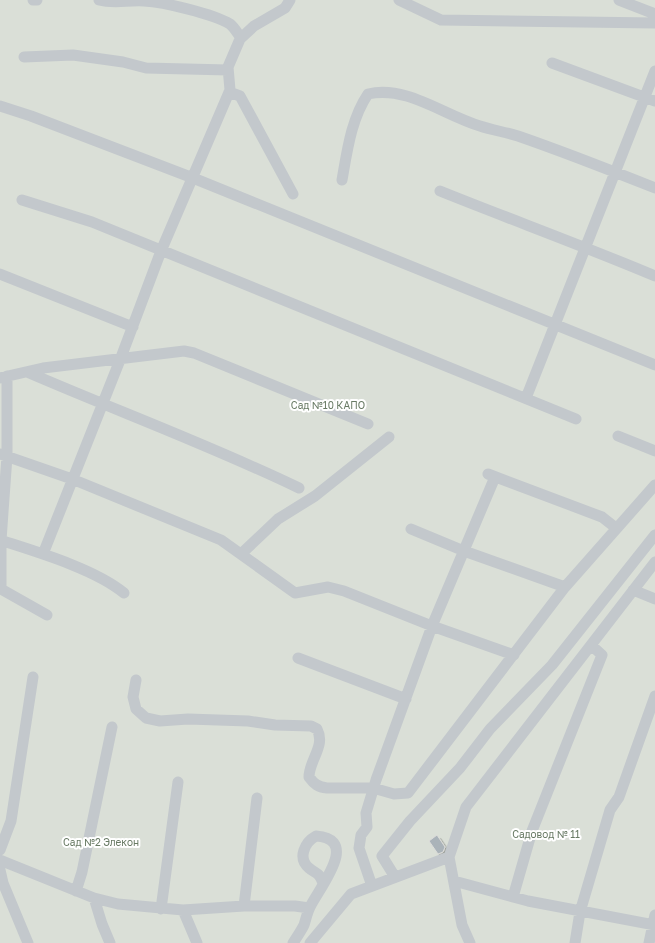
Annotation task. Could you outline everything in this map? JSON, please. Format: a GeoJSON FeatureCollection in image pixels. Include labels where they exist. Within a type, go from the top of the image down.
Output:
{"type":"FeatureCollection","features":[{"type":"Feature","properties":{"kind":"lane"},"geometry":{"type":"LineString","coordinates":[[99,0],[110,3],[144,1],[175,7],[231,24],[241,38]]}},
{"type":"Feature","properties":{"kind":"lane"},"geometry":{"type":"LineString","coordinates":[[43,554],[101,404],[133,327],[161,251],[228,92],[228,70],[241,38],[254,26],[285,8],[290,0]]}},
{"type":"Feature","properties":{"kind":"lane"},"geometry":{"type":"LineString","coordinates":[[399,0],[441,20],[655,23]]}},
{"type":"Feature","properties":{"kind":"lane"},"geometry":{"type":"LineString","coordinates":[[619,0],[655,14]]}},
{"type":"Feature","properties":{"kind":"lane"},"geometry":{"type":"LineString","coordinates":[[24,57],[73,54],[124,62],[146,68],[228,70]]}},
{"type":"Feature","properties":{"kind":"lane"},"geometry":{"type":"LineString","coordinates":[[552,63],[650,99]]}},
{"type":"Feature","properties":{"kind":"lane"},"geometry":{"type":"LineString","coordinates":[[526,398],[554,324],[616,172],[650,99],[655,71]]}},
{"type":"Feature","properties":{"kind":"lane"},"geometry":{"type":"LineString","coordinates":[[228,92],[240,96],[293,194]]}},
{"type":"Feature","properties":{"kind":"lane"},"geometry":{"type":"LineString","coordinates":[[342,180],[350,140],[361,104],[368,94],[378,92],[404,94],[473,124],[519,137],[616,172],[655,188]]}},
{"type":"Feature","properties":{"kind":"lane"},"geometry":{"type":"LineString","coordinates":[[0,106],[31,116],[193,178],[655,365]]}},
{"type":"Feature","properties":{"kind":"lane"},"geometry":{"type":"LineString","coordinates":[[440,191],[500,216],[586,247],[655,276]]}},
{"type":"Feature","properties":{"kind":"lane"},"geometry":{"type":"LineString","coordinates":[[22,200],[92,222],[576,419]]}},
{"type":"Feature","properties":{"kind":"lane"},"geometry":{"type":"LineString","coordinates":[[0,274],[133,327]]}},
{"type":"Feature","properties":{"kind":"lane"},"geometry":{"type":"LineString","coordinates":[[47,615],[1,589],[4,377],[43,368],[120,360],[184,351],[194,353],[368,424]]}},
{"type":"Feature","properties":{"kind":"lane"},"geometry":{"type":"LineString","coordinates":[[27,372],[101,404],[235,457],[299,488]]}},
{"type":"Feature","properties":{"kind":"lane"},"geometry":{"type":"LineString","coordinates":[[618,436],[655,451]]}},
{"type":"Feature","properties":{"kind":"lane"},"geometry":{"type":"LineString","coordinates":[[241,554],[278,518],[315,496],[389,437]]}},
{"type":"Feature","properties":{"kind":"lane"},"geometry":{"type":"LineString","coordinates":[[3,455],[72,479],[221,540],[295,593],[328,587],[339,589],[432,626],[514,655]]}},
{"type":"Feature","properties":{"kind":"lane"},"geometry":{"type":"LineString","coordinates":[[372,886],[359,848],[361,835],[367,827],[366,813],[373,788],[432,626],[464,551],[492,475],[602,517],[616,528]]}},
{"type":"Feature","properties":{"kind":"lane"},"geometry":{"type":"LineString","coordinates":[[136,680],[133,697],[136,708],[146,718],[160,721],[188,719],[248,720],[275,725],[311,726],[317,728],[320,740],[316,755],[309,768],[308,777],[320,788],[373,788],[394,794],[408,793],[565,587],[655,485]]}},
{"type":"Feature","properties":{"kind":"lane"},"geometry":{"type":"LineString","coordinates":[[411,529],[464,551],[565,587]]}},
{"type":"Feature","properties":{"kind":"lane"},"geometry":{"type":"LineString","coordinates":[[395,877],[382,856],[410,821],[460,768],[490,729],[552,666],[655,534]]}},
{"type":"Feature","properties":{"kind":"lane"},"geometry":{"type":"LineString","coordinates":[[1,540],[43,554],[111,582],[124,593]]}},
{"type":"Feature","properties":{"kind":"lane"},"geometry":{"type":"LineString","coordinates":[[470,943],[462,925],[449,857],[466,807],[655,562]]}},
{"type":"Feature","properties":{"kind":"lane"},"geometry":{"type":"LineString","coordinates":[[633,590],[655,599]]}},
{"type":"Feature","properties":{"kind":"lane"},"geometry":{"type":"LineString","coordinates":[[513,897],[532,831],[602,655],[590,645]]}},
{"type":"Feature","properties":{"kind":"lane"},"geometry":{"type":"LineString","coordinates":[[298,658],[406,699]]}},
{"type":"Feature","properties":{"kind":"lane"},"geometry":{"type":"LineString","coordinates":[[0,850],[11,821],[33,677]]}},
{"type":"Feature","properties":{"kind":"lane"},"geometry":{"type":"LineString","coordinates":[[575,943],[580,912],[610,810],[619,797],[655,696]]}},
{"type":"Feature","properties":{"kind":"lane"},"geometry":{"type":"LineString","coordinates":[[76,891],[82,872],[112,727]]}},
{"type":"Feature","properties":{"kind":"lane"},"geometry":{"type":"LineString","coordinates":[[161,909],[178,782]]}},
{"type":"Feature","properties":{"kind":"lane"},"geometry":{"type":"LineString","coordinates":[[244,906],[257,798]]}},
{"type":"Feature","properties":{"kind":"lane"},"geometry":{"type":"LineString","coordinates":[[310,943],[351,894],[449,857]]}},
{"type":"Feature","properties":{"kind":"lane"},"geometry":{"type":"LineString","coordinates":[[0,860],[94,898],[118,904],[183,910],[244,906],[295,906],[309,908]]}},
{"type":"Feature","properties":{"kind":"lane"},"geometry":{"type":"LineString","coordinates":[[0,870],[3,883],[28,943]]}},
{"type":"Feature","properties":{"kind":"lane"},"geometry":{"type":"LineString","coordinates":[[454,881],[513,897],[580,912],[654,922],[649,943]]}},
{"type":"Feature","properties":{"kind":"lane"},"geometry":{"type":"LineString","coordinates":[[293,943],[303,926],[309,908],[323,883]]}},
{"type":"Feature","properties":{"kind":"lane"},"geometry":{"type":"LineString","coordinates":[[94,898],[110,943]]}},
{"type":"Feature","properties":{"kind":"lane"},"geometry":{"type":"LineString","coordinates":[[183,910],[197,943]]}},
{"type":"Feature","properties":{"kind":"green space","name":"Сад №10 КАПО"},"geometry":{"type":"Polygon","coordinates":[[[0,0],[655,0],[655,943],[0,943],[0,0]]]}},
{"type":"Feature","properties":{"kind":"building"},"geometry":{"type":"Polygon","coordinates":[[[437,835],[445,847],[443,852],[438,854],[429,841],[437,835]]]}},
{"type":"Feature","properties":{"kind":"park label","name":"Садовод № 11"},"geometry":{"type":"Point","coordinates":[546,834]}},
{"type":"Feature","properties":{"kind":"park label","name":"Сад №2 Элекон"},"geometry":{"type":"Point","coordinates":[101,842]}}]}
